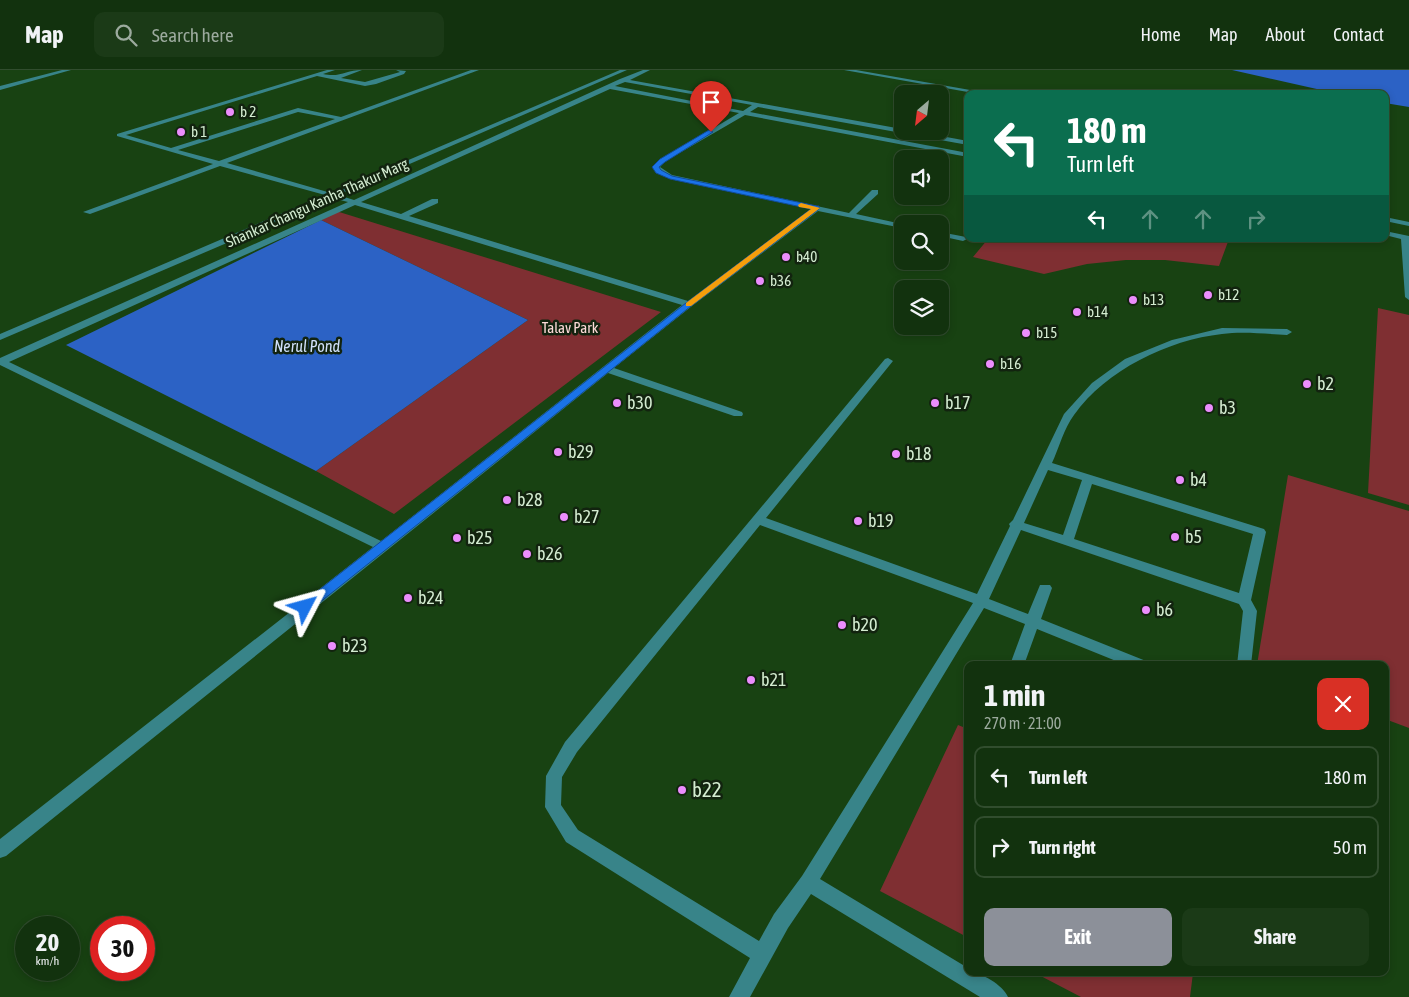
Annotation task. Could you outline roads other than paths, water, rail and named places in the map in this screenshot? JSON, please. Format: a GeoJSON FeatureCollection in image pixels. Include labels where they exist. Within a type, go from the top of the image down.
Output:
{"type":"FeatureCollection","features":[{"type":"Feature","properties":{"kind":"street"},"geometry":{"type":"LineString","coordinates":[[0,88],[68,70]]}},
{"type":"Feature","properties":{"kind":"street"},"geometry":{"type":"LineString","coordinates":[[332,70],[119,136],[331,195],[688,304]]}},
{"type":"Feature","properties":{"kind":"street"},"geometry":{"type":"LineString","coordinates":[[335,78],[359,70]]}},
{"type":"Feature","properties":{"kind":"street"},"geometry":{"type":"LineString","coordinates":[[317,75],[369,84],[402,73],[403,71],[399,70]]}},
{"type":"Feature","properties":{"kind":"street"},"geometry":{"type":"LineString","coordinates":[[88,212],[217,163],[476,70]]}},
{"type":"Feature","properties":{"kind":"street","name":"Shankar Changu Kanha Thakur Marg"},"geometry":{"type":"LineString","coordinates":[[0,337],[624,70]]}},
{"type":"Feature","properties":{"kind":"street","name":"Shankar Changu Kanha Thakur Marg"},"geometry":{"type":"LineString","coordinates":[[0,361],[647,70]]}},
{"type":"Feature","properties":{"kind":"street"},"geometry":{"type":"LineString","coordinates":[[847,70],[966,90]]}},
{"type":"Feature","properties":{"kind":"street"},"geometry":{"type":"LineString","coordinates":[[608,78],[894,129]]}},
{"type":"Feature","properties":{"kind":"street"},"geometry":{"type":"LineString","coordinates":[[593,84],[964,154]]}},
{"type":"Feature","properties":{"kind":"street"},"geometry":{"type":"LineString","coordinates":[[757,105],[662,161],[656,167],[658,171],[670,177],[894,224]]}},
{"type":"Feature","properties":{"kind":"street"},"geometry":{"type":"LineString","coordinates":[[170,150],[298,110],[340,119]]}},
{"type":"Feature","properties":{"kind":"street"},"geometry":{"type":"LineString","coordinates":[[949,139],[964,142]]}},
{"type":"Feature","properties":{"kind":"street"},"geometry":{"type":"LineString","coordinates":[[851,215],[875,192]]}},
{"type":"Feature","properties":{"kind":"street"},"geometry":{"type":"LineString","coordinates":[[401,217],[435,201]]}},
{"type":"Feature","properties":{"kind":"street"},"geometry":{"type":"LineString","coordinates":[[0,850],[688,304],[817,208]]}},
{"type":"Feature","properties":{"kind":"street"},"geometry":{"type":"LineString","coordinates":[[1389,220],[1409,224]]}},
{"type":"Feature","properties":{"kind":"street"},"geometry":{"type":"LineString","coordinates":[[1389,234],[1407,238],[1409,297]]}},
{"type":"Feature","properties":{"kind":"street"},"geometry":{"type":"LineString","coordinates":[[949,236],[962,239]]}},
{"type":"Feature","properties":{"kind":"street"},"geometry":{"type":"LineString","coordinates":[[740,997],[781,921],[808,882],[980,601],[1069,414],[1096,385],[1128,361],[1175,342],[1222,331],[1287,332]]}},
{"type":"Feature","properties":{"kind":"street"},"geometry":{"type":"LineString","coordinates":[[0,361],[381,546]]}},
{"type":"Feature","properties":{"kind":"street"},"geometry":{"type":"LineString","coordinates":[[762,954],[572,836],[553,807],[554,776],[571,747],[888,361]]}},
{"type":"Feature","properties":{"kind":"street"},"geometry":{"type":"LineString","coordinates":[[606,369],[738,414]]}},
{"type":"Feature","properties":{"kind":"street"},"geometry":{"type":"LineString","coordinates":[[1045,465],[1260,532],[1244,600],[1250,611],[1244,661]]}},
{"type":"Feature","properties":{"kind":"street"},"geometry":{"type":"LineString","coordinates":[[1067,541],[1088,479]]}},
{"type":"Feature","properties":{"kind":"street"},"geometry":{"type":"LineString","coordinates":[[758,520],[980,601],[1131,661]]}},
{"type":"Feature","properties":{"kind":"street"},"geometry":{"type":"LineString","coordinates":[[1016,524],[1244,600]]}},
{"type":"Feature","properties":{"kind":"street"},"geometry":{"type":"LineString","coordinates":[[1018,661],[1044,588]]}},
{"type":"Feature","properties":{"kind":"street"},"geometry":{"type":"LineString","coordinates":[[808,882],[998,997]]}},
{"type":"Feature","properties":{"kind":"water"},"geometry":{"type":"Polygon","coordinates":[[[1232,70],[1409,70],[1409,107],[1389,104],[1389,90],[1321,90],[1232,70]]]}},
{"type":"Feature","properties":{"kind":"water","name":"Nerul Pond"},"geometry":{"type":"Polygon","coordinates":[[[321,220],[528,320],[316,471],[66,345],[321,220]]]}},
{"type":"Feature","properties":{"kind":"place","name":"b 2"},"geometry":{"type":"Point","coordinates":[230,112]}},
{"type":"Feature","properties":{"kind":"place","name":"b 1"},"geometry":{"type":"Point","coordinates":[181,132]}},
{"type":"Feature","properties":{"kind":"place","name":"b40"},"geometry":{"type":"Point","coordinates":[786,257]}},
{"type":"Feature","properties":{"kind":"place","name":"b36"},"geometry":{"type":"Point","coordinates":[760,281]}},
{"type":"Feature","properties":{"kind":"place","name":"b12"},"geometry":{"type":"Point","coordinates":[1208,295]}},
{"type":"Feature","properties":{"kind":"place","name":"b13"},"geometry":{"type":"Point","coordinates":[1133,300]}},
{"type":"Feature","properties":{"kind":"place","name":"b14"},"geometry":{"type":"Point","coordinates":[1077,312]}},
{"type":"Feature","properties":{"kind":"place","name":"b15"},"geometry":{"type":"Point","coordinates":[1026,333]}},
{"type":"Feature","properties":{"kind":"place","name":"b16"},"geometry":{"type":"Point","coordinates":[990,364]}},
{"type":"Feature","properties":{"kind":"place","name":"b2"},"geometry":{"type":"Point","coordinates":[1307,384]}},
{"type":"Feature","properties":{"kind":"place","name":"b30"},"geometry":{"type":"Point","coordinates":[617,403]}},
{"type":"Feature","properties":{"kind":"place","name":"b17"},"geometry":{"type":"Point","coordinates":[935,403]}},
{"type":"Feature","properties":{"kind":"place","name":"b3"},"geometry":{"type":"Point","coordinates":[1209,408]}},
{"type":"Feature","properties":{"kind":"place","name":"b29"},"geometry":{"type":"Point","coordinates":[558,452]}},
{"type":"Feature","properties":{"kind":"place","name":"b18"},"geometry":{"type":"Point","coordinates":[896,454]}},
{"type":"Feature","properties":{"kind":"place","name":"b4"},"geometry":{"type":"Point","coordinates":[1180,480]}},
{"type":"Feature","properties":{"kind":"place","name":"b28"},"geometry":{"type":"Point","coordinates":[507,500]}},
{"type":"Feature","properties":{"kind":"place","name":"b27"},"geometry":{"type":"Point","coordinates":[564,517]}},
{"type":"Feature","properties":{"kind":"place","name":"b19"},"geometry":{"type":"Point","coordinates":[858,521]}},
{"type":"Feature","properties":{"kind":"place","name":"b5"},"geometry":{"type":"Point","coordinates":[1175,537]}},
{"type":"Feature","properties":{"kind":"place","name":"b25"},"geometry":{"type":"Point","coordinates":[457,538]}},
{"type":"Feature","properties":{"kind":"place","name":"b26"},"geometry":{"type":"Point","coordinates":[527,554]}},
{"type":"Feature","properties":{"kind":"place","name":"b24"},"geometry":{"type":"Point","coordinates":[408,598]}},
{"type":"Feature","properties":{"kind":"place","name":"b6"},"geometry":{"type":"Point","coordinates":[1146,610]}},
{"type":"Feature","properties":{"kind":"place","name":"b20"},"geometry":{"type":"Point","coordinates":[842,625]}},
{"type":"Feature","properties":{"kind":"place","name":"b23"},"geometry":{"type":"Point","coordinates":[332,646]}},
{"type":"Feature","properties":{"kind":"place","name":"b21"},"geometry":{"type":"Point","coordinates":[751,680]}},
{"type":"Feature","properties":{"kind":"place","name":"b22"},"geometry":{"type":"Point","coordinates":[682,790]}},
{"type":"Feature","properties":{"kind":"park label","name":"Talav Park"},"geometry":{"type":"Point","coordinates":[570,328]}}]}
